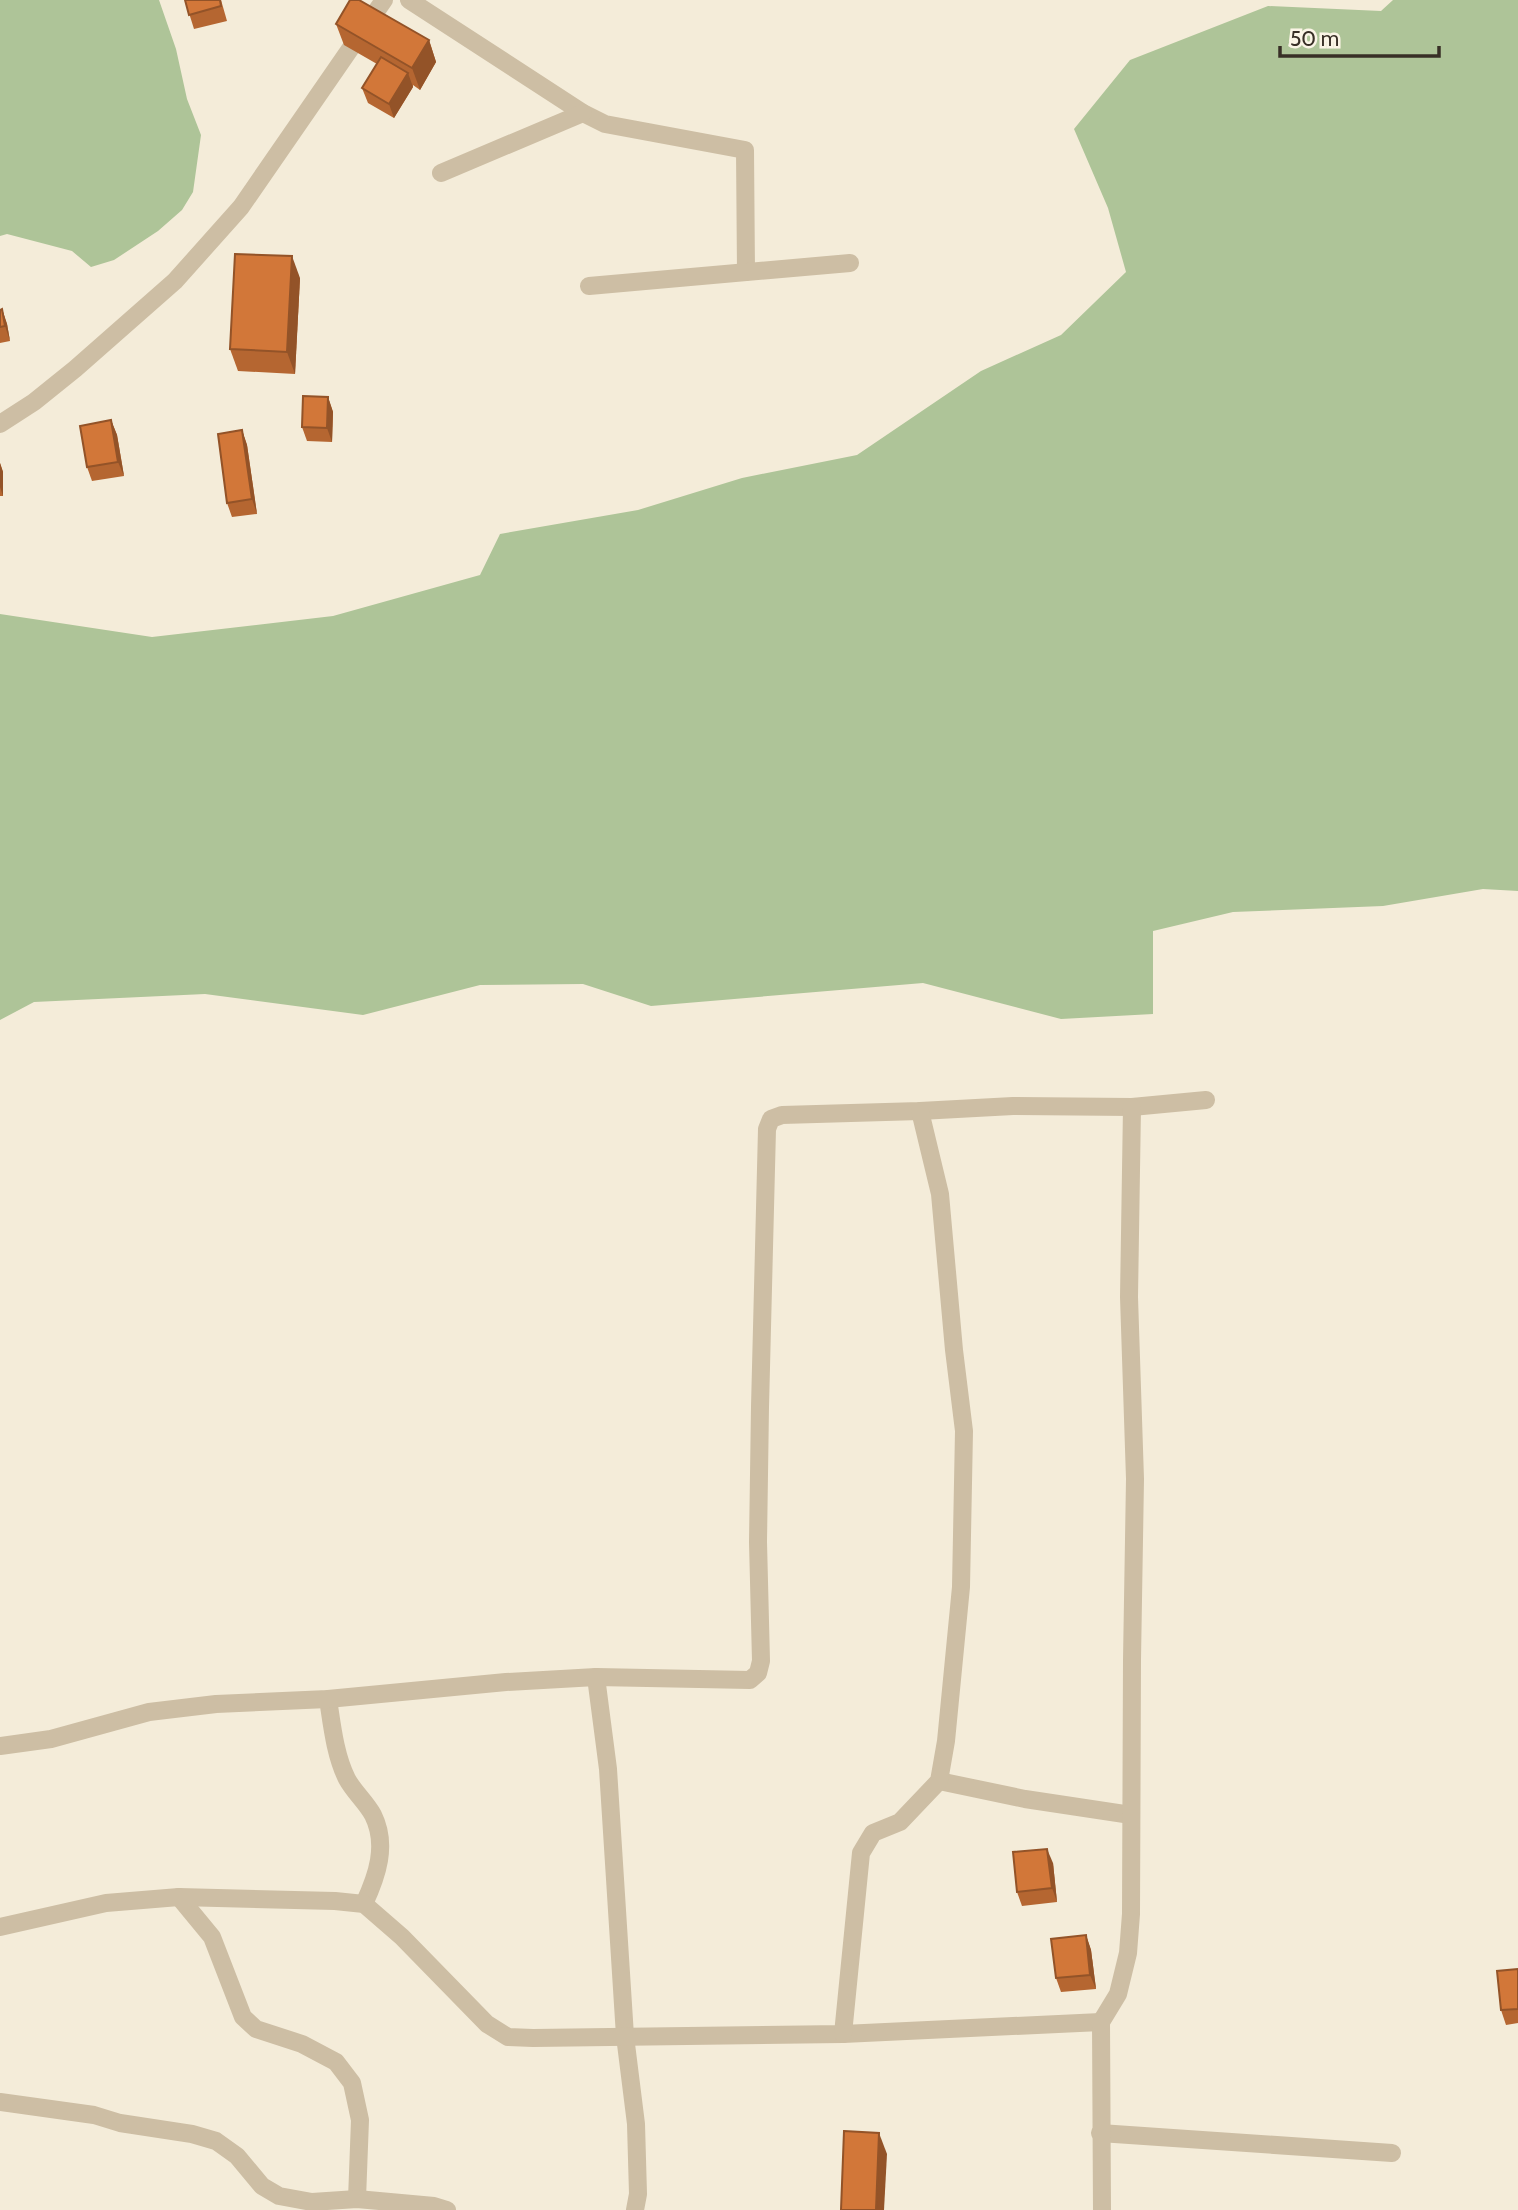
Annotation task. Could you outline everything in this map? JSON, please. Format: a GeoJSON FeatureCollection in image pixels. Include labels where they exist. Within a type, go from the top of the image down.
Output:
{"type":"FeatureCollection","features":[{"type":"Feature","properties":{"kind":"street"},"geometry":{"type":"LineString","coordinates":[[0,424],[34,402],[75,369],[174,281],[241,207],[384,0]]}},
{"type":"Feature","properties":{"kind":"street"},"geometry":{"type":"LineString","coordinates":[[409,0],[583,113],[605,124],[745,150],[746,272]]}},
{"type":"Feature","properties":{"kind":"street"},"geometry":{"type":"LineString","coordinates":[[441,173],[583,113]]}},
{"type":"Feature","properties":{"kind":"street"},"geometry":{"type":"LineString","coordinates":[[589,286],[850,263]]}},
{"type":"Feature","properties":{"kind":"street"},"geometry":{"type":"LineString","coordinates":[[0,1746],[51,1739],[149,1712],[216,1704],[328,1699],[596,1676],[750,1680],[758,1673],[761,1661],[758,1542],[760,1407],[767,1129],[771,1119],[782,1115],[1013,1105],[1132,1107],[1206,1100]]}},
{"type":"Feature","properties":{"kind":"street"},"geometry":{"type":"LineString","coordinates":[[1101,2210],[1101,2022],[1118,1994],[1128,1953],[1131,1914],[1135,1479],[1129,1297],[1132,1107]]}},
{"type":"Feature","properties":{"kind":"street"},"geometry":{"type":"LineString","coordinates":[[843,2034],[861,1853],[873,1833],[901,1822],[939,1780],[946,1741],[961,1587],[964,1431],[940,1194],[920,1111]]}},
{"type":"Feature","properties":{"kind":"street"},"geometry":{"type":"LineString","coordinates":[[596,1676],[608,1769],[625,2036],[636,2124],[638,2194],[635,2210]]}},
{"type":"Feature","properties":{"kind":"street"},"geometry":{"type":"LineString","coordinates":[[328,1699],[334,1739],[347,1778],[373,1815],[381,1838],[380,1864],[364,1904]]}},
{"type":"Feature","properties":{"kind":"street"},"geometry":{"type":"LineString","coordinates":[[939,1780],[1025,1799],[1131,1815]]}},
{"type":"Feature","properties":{"kind":"street"},"geometry":{"type":"LineString","coordinates":[[0,1927],[106,1903],[180,1897],[364,1904],[402,1937],[487,2024],[508,2037],[843,2034],[1101,2022]]}},
{"type":"Feature","properties":{"kind":"street"},"geometry":{"type":"LineString","coordinates":[[180,1897],[212,1937],[243,2017],[256,2029],[302,2044],[336,2062],[352,2083],[360,2120],[357,2199]]}},
{"type":"Feature","properties":{"kind":"street"},"geometry":{"type":"LineString","coordinates":[[0,2102],[94,2115],[120,2123],[192,2134],[216,2141],[237,2156],[262,2186],[279,2196],[312,2202],[357,2199],[434,2206],[447,2210]]}},
{"type":"Feature","properties":{"kind":"street"},"geometry":{"type":"LineString","coordinates":[[1100,2133],[1392,2153]]}},
{"type":"Feature","properties":{"kind":"green space"},"geometry":{"type":"Polygon","coordinates":[[[0,0],[159,0],[176,49],[187,99],[201,135],[193,192],[182,210],[158,231],[114,260],[91,267],[72,251],[7,234],[0,236],[0,0]]]}},
{"type":"Feature","properties":{"kind":"green space"},"geometry":{"type":"Polygon","coordinates":[[[1393,0],[1518,0],[1518,891],[1483,889],[1383,906],[1233,912],[1153,931],[1153,1014],[1061,1019],[923,983],[651,1006],[583,984],[480,985],[363,1015],[205,994],[34,1002],[0,1020],[0,614],[152,637],[333,616],[480,575],[500,534],[638,510],[742,478],[857,455],[981,371],[1061,335],[1126,272],[1108,208],[1074,129],[1130,60],[1268,6],[1381,11],[1393,0]]]}},
{"type":"Feature","properties":{"kind":"building"},"geometry":{"type":"Polygon","coordinates":[[[185,0],[220,0],[221,6],[189,15],[185,0]]]}},
{"type":"Feature","properties":{"kind":"building"},"geometry":{"type":"Polygon","coordinates":[[[350,0],[359,0],[429,40],[412,68],[336,24],[350,0]]]}},
{"type":"Feature","properties":{"kind":"building"},"geometry":{"type":"Polygon","coordinates":[[[381,57],[408,73],[389,104],[362,88],[381,57]]]}},
{"type":"Feature","properties":{"kind":"building"},"geometry":{"type":"Polygon","coordinates":[[[235,254],[292,256],[287,352],[230,349],[235,254]]]}},
{"type":"Feature","properties":{"kind":"building"},"geometry":{"type":"Polygon","coordinates":[[[2,309],[5,326],[0,327],[0,310],[2,309]]]}},
{"type":"Feature","properties":{"kind":"building"},"geometry":{"type":"Polygon","coordinates":[[[303,396],[328,397],[327,428],[302,427],[303,396]]]}},
{"type":"Feature","properties":{"kind":"building"},"geometry":{"type":"Polygon","coordinates":[[[111,420],[118,462],[87,467],[80,426],[111,420]]]}},
{"type":"Feature","properties":{"kind":"building"},"geometry":{"type":"Polygon","coordinates":[[[242,430],[252,499],[227,503],[218,434],[242,430]]]}},
{"type":"Feature","properties":{"kind":"building"},"geometry":{"type":"Polygon","coordinates":[[[1047,1849],[1052,1888],[1017,1892],[1013,1852],[1047,1849]]]}},
{"type":"Feature","properties":{"kind":"building"},"geometry":{"type":"Polygon","coordinates":[[[1086,1935],[1090,1975],[1056,1978],[1051,1939],[1086,1935]]]}},
{"type":"Feature","properties":{"kind":"building"},"geometry":{"type":"Polygon","coordinates":[[[1518,1969],[1518,2009],[1501,2010],[1497,1971],[1518,1969]]]}},
{"type":"Feature","properties":{"kind":"building"},"geometry":{"type":"Polygon","coordinates":[[[844,2131],[879,2133],[876,2210],[841,2210],[844,2131]]]}}]}
